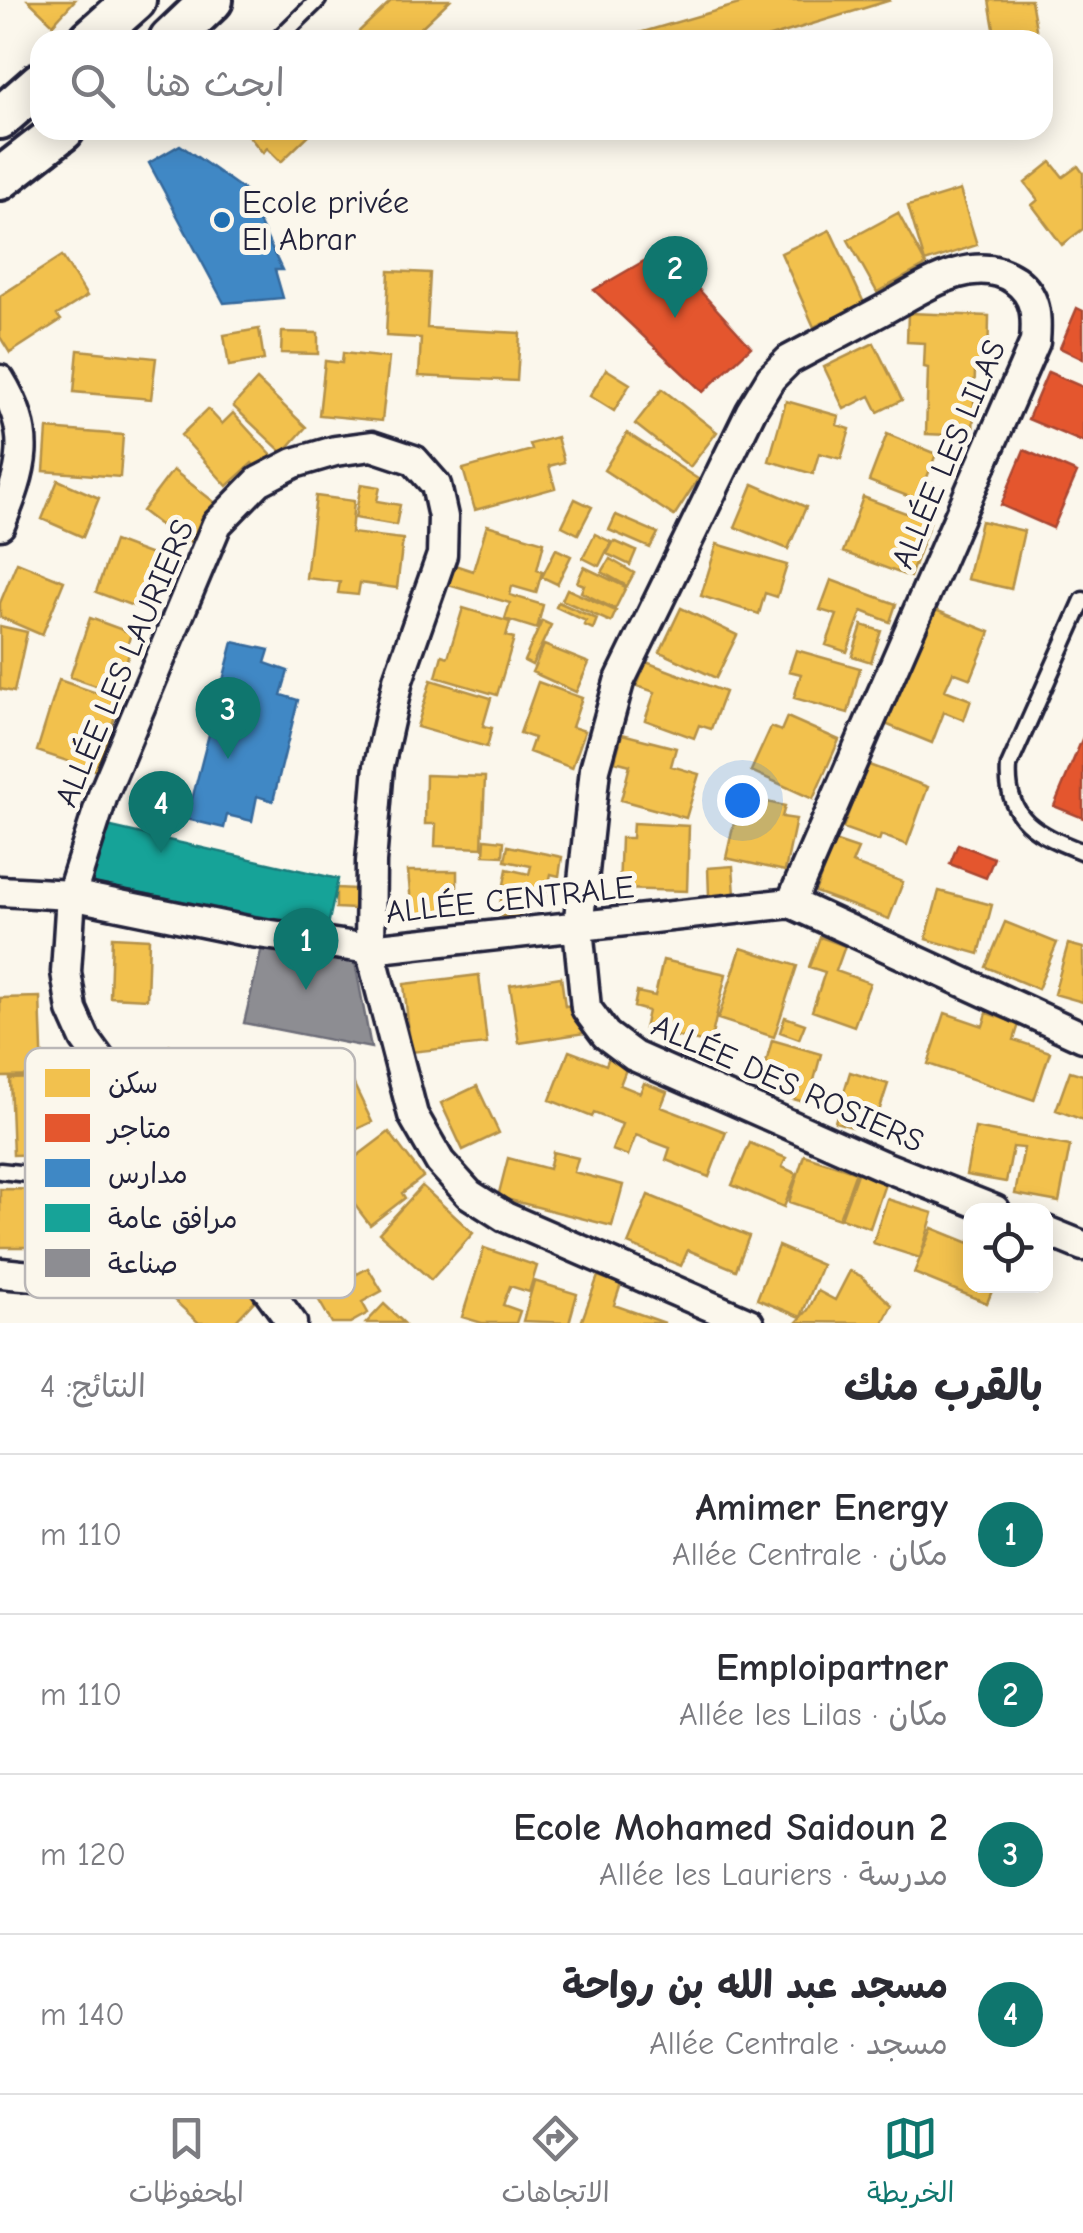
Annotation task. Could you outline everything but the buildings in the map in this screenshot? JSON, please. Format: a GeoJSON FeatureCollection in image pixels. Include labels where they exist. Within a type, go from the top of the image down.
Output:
{"type":"FeatureCollection","features":[{"type":"Feature","properties":{"kind":"main road"},"geometry":{"type":"LineString","coordinates":[[101,30],[135,0]]}},
{"type":"Feature","properties":{"kind":"main road"},"geometry":{"type":"LineString","coordinates":[[180,30],[212,0]]}},
{"type":"Feature","properties":{"kind":"main road"},"geometry":{"type":"LineString","coordinates":[[0,118],[30,92]]}},
{"type":"Feature","properties":{"kind":"main road"},"geometry":{"type":"LineString","coordinates":[[0,179],[50,140]]}},
{"type":"Feature","properties":{"kind":"street","name":"ALLÉE LES LILAS"},"geometry":{"type":"LineString","coordinates":[[578,928],[596,769],[619,682],[751,410],[771,378],[789,360],[949,276],[982,268],[1005,273],[1028,289],[1037,314],[1035,342],[791,903]]}},
{"type":"Feature","properties":{"kind":"street"},"geometry":{"type":"LineString","coordinates":[[0,380],[19,416],[24,458],[0,525]]}},
{"type":"Feature","properties":{"kind":"street","name":"ALLÉE LES LAURIERS"},"geometry":{"type":"LineString","coordinates":[[92,1048],[72,1010],[66,972],[71,895],[103,795],[217,524],[259,481],[294,463],[372,446],[414,460],[436,485],[443,517],[442,555],[398,680],[379,766],[370,862],[370,949],[413,1115],[440,1162],[470,1194],[505,1217],[749,1323]]}},
{"type":"Feature","properties":{"kind":"street","name":"ALLÉE CENTRALE"},"geometry":{"type":"LineString","coordinates":[[0,892],[71,895],[251,932],[370,949],[791,903]]}},
{"type":"Feature","properties":{"kind":"street"},"geometry":{"type":"LineString","coordinates":[[791,903],[1083,1036]]}},
{"type":"Feature","properties":{"kind":"street","name":"ALLÉE DES ROSIERS"},"geometry":{"type":"LineString","coordinates":[[578,928],[586,1008],[606,1035],[634,1056],[978,1203]]}},
{"type":"Feature","properties":{"kind":"street"},"geometry":{"type":"LineString","coordinates":[[1053,1234],[1083,1246]]}},
{"type":"Feature","properties":{"kind":"street"},"geometry":{"type":"LineString","coordinates":[[0,1274],[25,1276]]}},
{"type":"Feature","properties":{"kind":"street","name":"ALLÉE LES LAURIERS"},"geometry":{"type":"LineString","coordinates":[[274,1298],[292,1323]]}},
{"type":"Feature","properties":{"kind":"lane"},"geometry":{"type":"LineString","coordinates":[[287,30],[318,0]]}},
{"type":"Feature","properties":{"kind":"lane"},"geometry":{"type":"LineString","coordinates":[[1083,600],[1010,766],[1008,782],[1013,806],[1026,823],[1048,838],[1083,852]]}},
{"type":"Feature","properties":{"kind":"lane"},"geometry":{"type":"LineString","coordinates":[[0,1171],[25,1174]]}},
{"type":"Feature","properties":{"kind":"place","name":"Ecole privée El Abrar"},"geometry":{"type":"Point","coordinates":[222,220]}},
{"type":"Feature","properties":{"kind":"place","name":"Emploipartner"},"geometry":{"type":"Point","coordinates":[675,318]}},
{"type":"Feature","properties":{"kind":"place","name":"Ecole Mohamed Saidoun 2"},"geometry":{"type":"Point","coordinates":[228,759]}},
{"type":"Feature","properties":{"kind":"place","name":"مسجد عبد الله بن رواحة"},"geometry":{"type":"Point","coordinates":[161,853]}},
{"type":"Feature","properties":{"kind":"place","name":"Amimer Energy"},"geometry":{"type":"Point","coordinates":[306,990]}}]}
